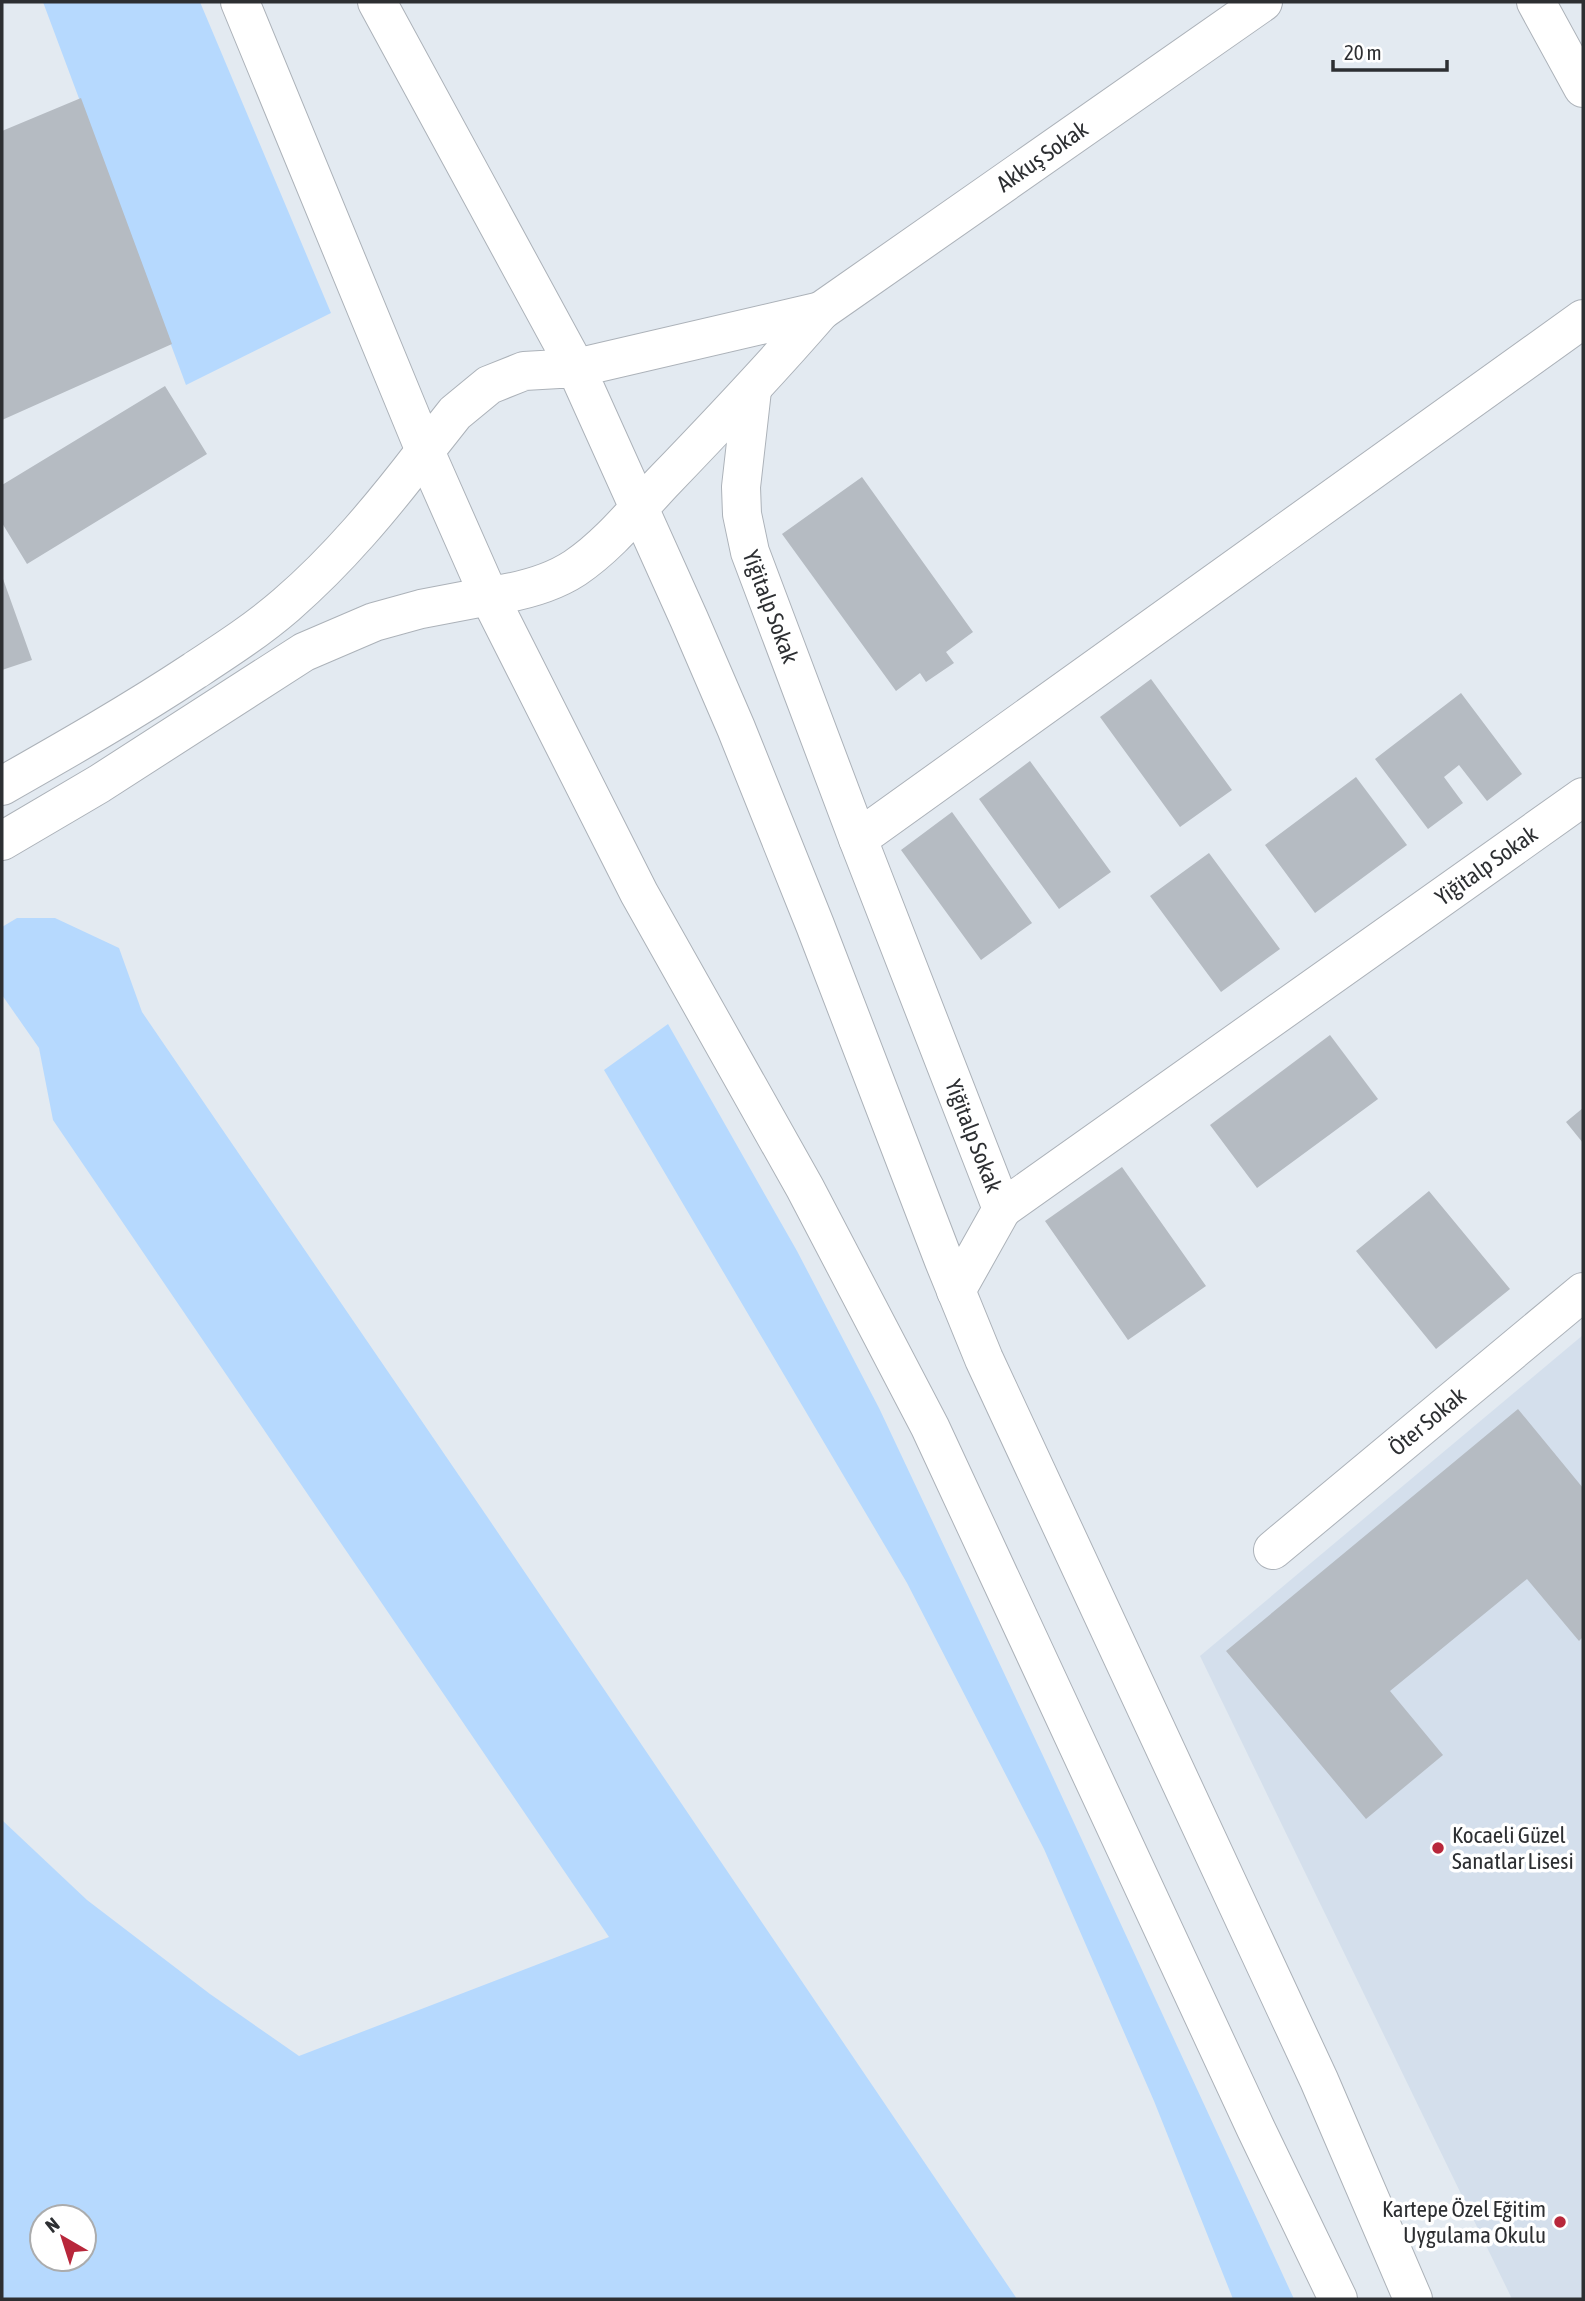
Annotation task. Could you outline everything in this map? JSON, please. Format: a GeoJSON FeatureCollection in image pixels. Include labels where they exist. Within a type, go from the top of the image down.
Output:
{"type":"FeatureCollection","features":[{"type":"Feature","properties":{"kind":"main road"},"geometry":{"type":"LineString","coordinates":[[240,2],[425,451],[489,596],[639,893],[805,1188],[930,1427],[1256,2129],[1338,2299]]}},
{"type":"Feature","properties":{"kind":"main road"},"geometry":{"type":"LineString","coordinates":[[377,2],[576,368],[736,728],[984,1359],[1319,2080],[1413,2299]]}},
{"type":"Feature","properties":{"kind":"main road","name":"Akkuş Sokak"},"geometry":{"type":"LineString","coordinates":[[821,311],[1263,2]]}},
{"type":"Feature","properties":{"kind":"main road"},"geometry":{"type":"LineString","coordinates":[[1536,2],[1583,88]]}},
{"type":"Feature","properties":{"kind":"main road"},"geometry":{"type":"LineString","coordinates":[[2,786],[172,685],[241,640],[286,606],[378,512],[454,413],[489,385],[524,371],[576,368],[821,311]]}},
{"type":"Feature","properties":{"kind":"main road"},"geometry":{"type":"LineString","coordinates":[[2,841],[99,784],[304,652],[374,622],[421,609],[524,591],[573,569],[613,538],[752,390],[821,311]]}},
{"type":"Feature","properties":{"kind":"main road"},"geometry":{"type":"LineString","coordinates":[[858,839],[1583,319]]}},
{"type":"Feature","properties":{"kind":"main road","name":"Yiğitalp Sokak"},"geometry":{"type":"LineString","coordinates":[[752,390],[741,487],[742,514],[750,552],[1002,1209],[1583,797]]}},
{"type":"Feature","properties":{"kind":"main road"},"geometry":{"type":"LineString","coordinates":[[956,1291],[1002,1209]]}},
{"type":"Feature","properties":{"kind":"main road","name":"Öter Sokak"},"geometry":{"type":"LineString","coordinates":[[1273,1550],[1583,1292]]}},
{"type":"Feature","properties":{"kind":"shaded area"},"geometry":{"type":"Polygon","coordinates":[[[43,2],[200,2],[331,313],[186,385],[43,2]]]}},
{"type":"Feature","properties":{"kind":"shaded area"},"geometry":{"type":"Polygon","coordinates":[[[17,918],[55,918],[119,948],[142,1012],[1017,2299],[2,2299],[2,1820],[87,1900],[210,1994],[299,2056],[609,1937],[53,1120],[39,1048],[2,995],[2,927],[17,918]]]}},
{"type":"Feature","properties":{"kind":"shaded area"},"geometry":{"type":"Polygon","coordinates":[[[668,1024],[797,1251],[879,1408],[1294,2299],[1233,2299],[1154,2101],[1044,1849],[907,1583],[604,1070],[668,1024]]]}},
{"type":"Feature","properties":{"kind":"shaded area","name":"Kocaeli Güzel Sanatlar Lisesi"},"geometry":{"type":"Polygon","coordinates":[[[1583,1335],[1583,2299],[1512,2299],[1200,1656],[1583,1335]]]}},
{"type":"Feature","properties":{"kind":"building"},"geometry":{"type":"Polygon","coordinates":[[[81,98],[172,344],[2,420],[2,131],[81,98]]]}},
{"type":"Feature","properties":{"kind":"building"},"geometry":{"type":"Polygon","coordinates":[[[165,386],[207,454],[27,564],[2,523],[2,485],[165,386]]]}},
{"type":"Feature","properties":{"kind":"building"},"geometry":{"type":"Polygon","coordinates":[[[862,477],[973,632],[946,652],[954,663],[926,682],[920,673],[896,691],[782,534],[862,477]]]}},
{"type":"Feature","properties":{"kind":"building"},"geometry":{"type":"Polygon","coordinates":[[[2,576],[32,660],[2,670],[2,576]]]}},
{"type":"Feature","properties":{"kind":"building"},"geometry":{"type":"Polygon","coordinates":[[[1151,679],[1232,790],[1180,827],[1100,717],[1151,679]]]}},
{"type":"Feature","properties":{"kind":"building"},"geometry":{"type":"Polygon","coordinates":[[[1461,693],[1522,774],[1487,801],[1459,765],[1444,777],[1463,803],[1428,829],[1375,759],[1461,693]]]}},
{"type":"Feature","properties":{"kind":"building"},"geometry":{"type":"Polygon","coordinates":[[[1030,761],[1111,872],[1059,909],[979,799],[1030,761]]]}},
{"type":"Feature","properties":{"kind":"building"},"geometry":{"type":"Polygon","coordinates":[[[1356,777],[1407,845],[1315,913],[1265,845],[1356,777]]]}},
{"type":"Feature","properties":{"kind":"building"},"geometry":{"type":"Polygon","coordinates":[[[952,812],[1032,923],[981,960],[901,850],[952,812]]]}},
{"type":"Feature","properties":{"kind":"building"},"geometry":{"type":"Polygon","coordinates":[[[1209,853],[1280,949],[1221,992],[1150,896],[1209,853]]]}},
{"type":"Feature","properties":{"kind":"building"},"geometry":{"type":"Polygon","coordinates":[[[1330,1035],[1378,1099],[1257,1188],[1210,1125],[1330,1035]]]}},
{"type":"Feature","properties":{"kind":"building"},"geometry":{"type":"Polygon","coordinates":[[[1583,1108],[1583,1143],[1566,1122],[1583,1108]]]}},
{"type":"Feature","properties":{"kind":"building"},"geometry":{"type":"Polygon","coordinates":[[[1122,1167],[1206,1286],[1128,1340],[1045,1221],[1122,1167]]]}},
{"type":"Feature","properties":{"kind":"building"},"geometry":{"type":"Polygon","coordinates":[[[1429,1191],[1510,1289],[1436,1349],[1356,1251],[1429,1191]]]}},
{"type":"Feature","properties":{"kind":"building"},"geometry":{"type":"Polygon","coordinates":[[[1518,1409],[1583,1488],[1583,1637],[1579,1641],[1527,1579],[1390,1691],[1443,1755],[1366,1819],[1226,1651],[1518,1409]]]}},
{"type":"Feature","properties":{"kind":"place","name":"Kocaeli Güzel Sanatlar Lisesi"},"geometry":{"type":"Point","coordinates":[1438,1848]}},
{"type":"Feature","properties":{"kind":"place","name":"Kartepe Özel Eğitim Uygulama Okulu"},"geometry":{"type":"Point","coordinates":[1560,2222]}}]}
